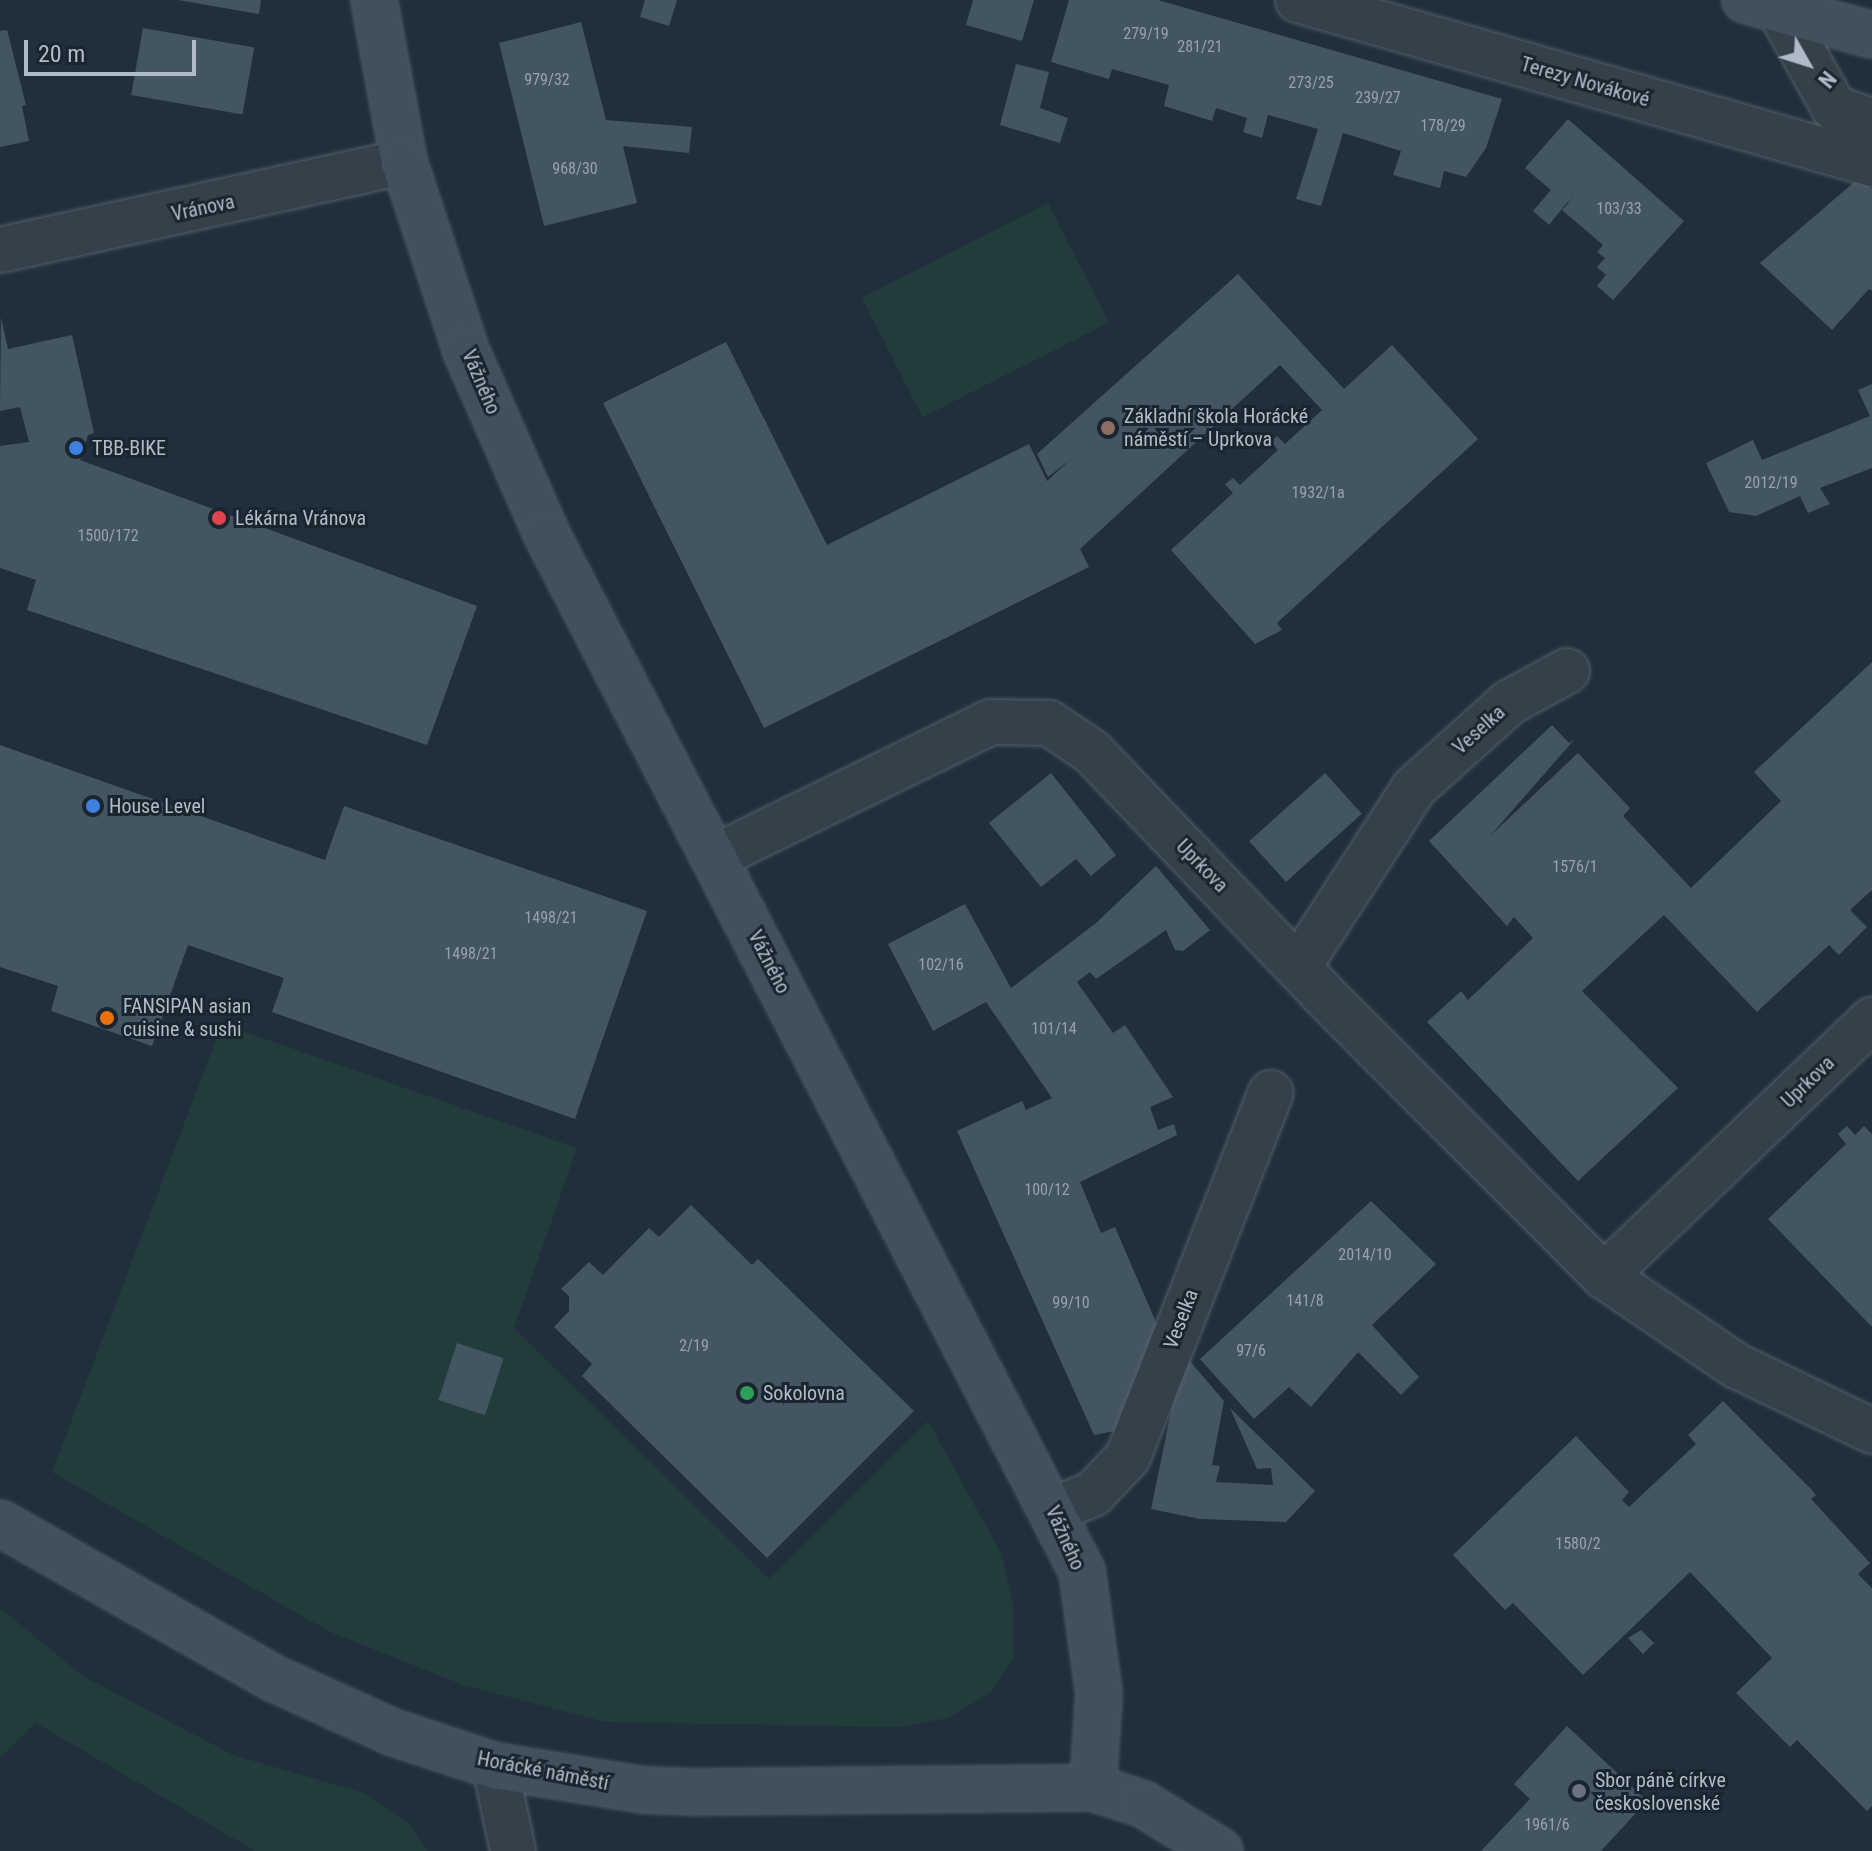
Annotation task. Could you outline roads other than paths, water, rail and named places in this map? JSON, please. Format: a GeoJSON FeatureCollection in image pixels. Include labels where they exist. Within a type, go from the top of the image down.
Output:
{"type":"FeatureCollection","features":[{"type":"Feature","properties":{"kind":"street","name":"Terezy Novákové"},"geometry":{"type":"LineString","coordinates":[[1298,0],[1872,164]]}},
{"type":"Feature","properties":{"kind":"street","name":"Vážného"},"geometry":{"type":"LineString","coordinates":[[374,1],[404,162],[466,351],[547,535],[1082,1571],[1094,1636],[1099,1693],[1093,1788]]}},
{"type":"Feature","properties":{"kind":"street"},"geometry":{"type":"LineString","coordinates":[[1762,5],[1872,35]]}},
{"type":"Feature","properties":{"kind":"street"},"geometry":{"type":"LineString","coordinates":[[1762,5],[1834,108],[1872,121]]}},
{"type":"Feature","properties":{"kind":"street","name":"Vránova"},"geometry":{"type":"LineString","coordinates":[[0,250],[404,162]]}},
{"type":"Feature","properties":{"kind":"street","name":"Veselka"},"geometry":{"type":"LineString","coordinates":[[1299,966],[1414,788],[1510,702],[1567,671]]}},
{"type":"Feature","properties":{"kind":"street","name":"Uprkova"},"geometry":{"type":"LineString","coordinates":[[715,857],[991,722],[1049,723],[1092,752],[1604,1276],[1735,1365],[1872,1431]]}},
{"type":"Feature","properties":{"kind":"street","name":"Uprkova"},"geometry":{"type":"LineString","coordinates":[[1604,1276],[1872,1020]]}},
{"type":"Feature","properties":{"kind":"street","name":"Veselka"},"geometry":{"type":"LineString","coordinates":[[1053,1510],[1093,1494],[1128,1457],[1271,1093]]}},
{"type":"Feature","properties":{"kind":"street","name":"Horácké náměstí"},"geometry":{"type":"LineString","coordinates":[[0,1523],[273,1678],[392,1732],[495,1766],[644,1790],[694,1792],[1093,1788]]}},
{"type":"Feature","properties":{"kind":"street"},"geometry":{"type":"LineString","coordinates":[[495,1766],[513,1851]]}},
{"type":"Feature","properties":{"kind":"street"},"geometry":{"type":"LineString","coordinates":[[1093,1788],[1143,1804],[1220,1851]]}},
{"type":"Feature","properties":{"kind":"place","name":"Základní škola Horácké náměstí – Uprkova"},"geometry":{"type":"Point","coordinates":[1108,428]}},
{"type":"Feature","properties":{"kind":"place","name":"TBB-BIKE"},"geometry":{"type":"Point","coordinates":[76,448]}},
{"type":"Feature","properties":{"kind":"place","name":"Lékárna Vránova"},"geometry":{"type":"Point","coordinates":[219,518]}},
{"type":"Feature","properties":{"kind":"place","name":"House Level"},"geometry":{"type":"Point","coordinates":[93,806]}},
{"type":"Feature","properties":{"kind":"place","name":"FANSIPAN asian cuisine & sushi"},"geometry":{"type":"Point","coordinates":[107,1018]}},
{"type":"Feature","properties":{"kind":"place","name":"Sokolovna"},"geometry":{"type":"Point","coordinates":[747,1393]}},
{"type":"Feature","properties":{"kind":"place","name":"Sbor páně církve československé"},"geometry":{"type":"Point","coordinates":[1579,1791]}}]}
